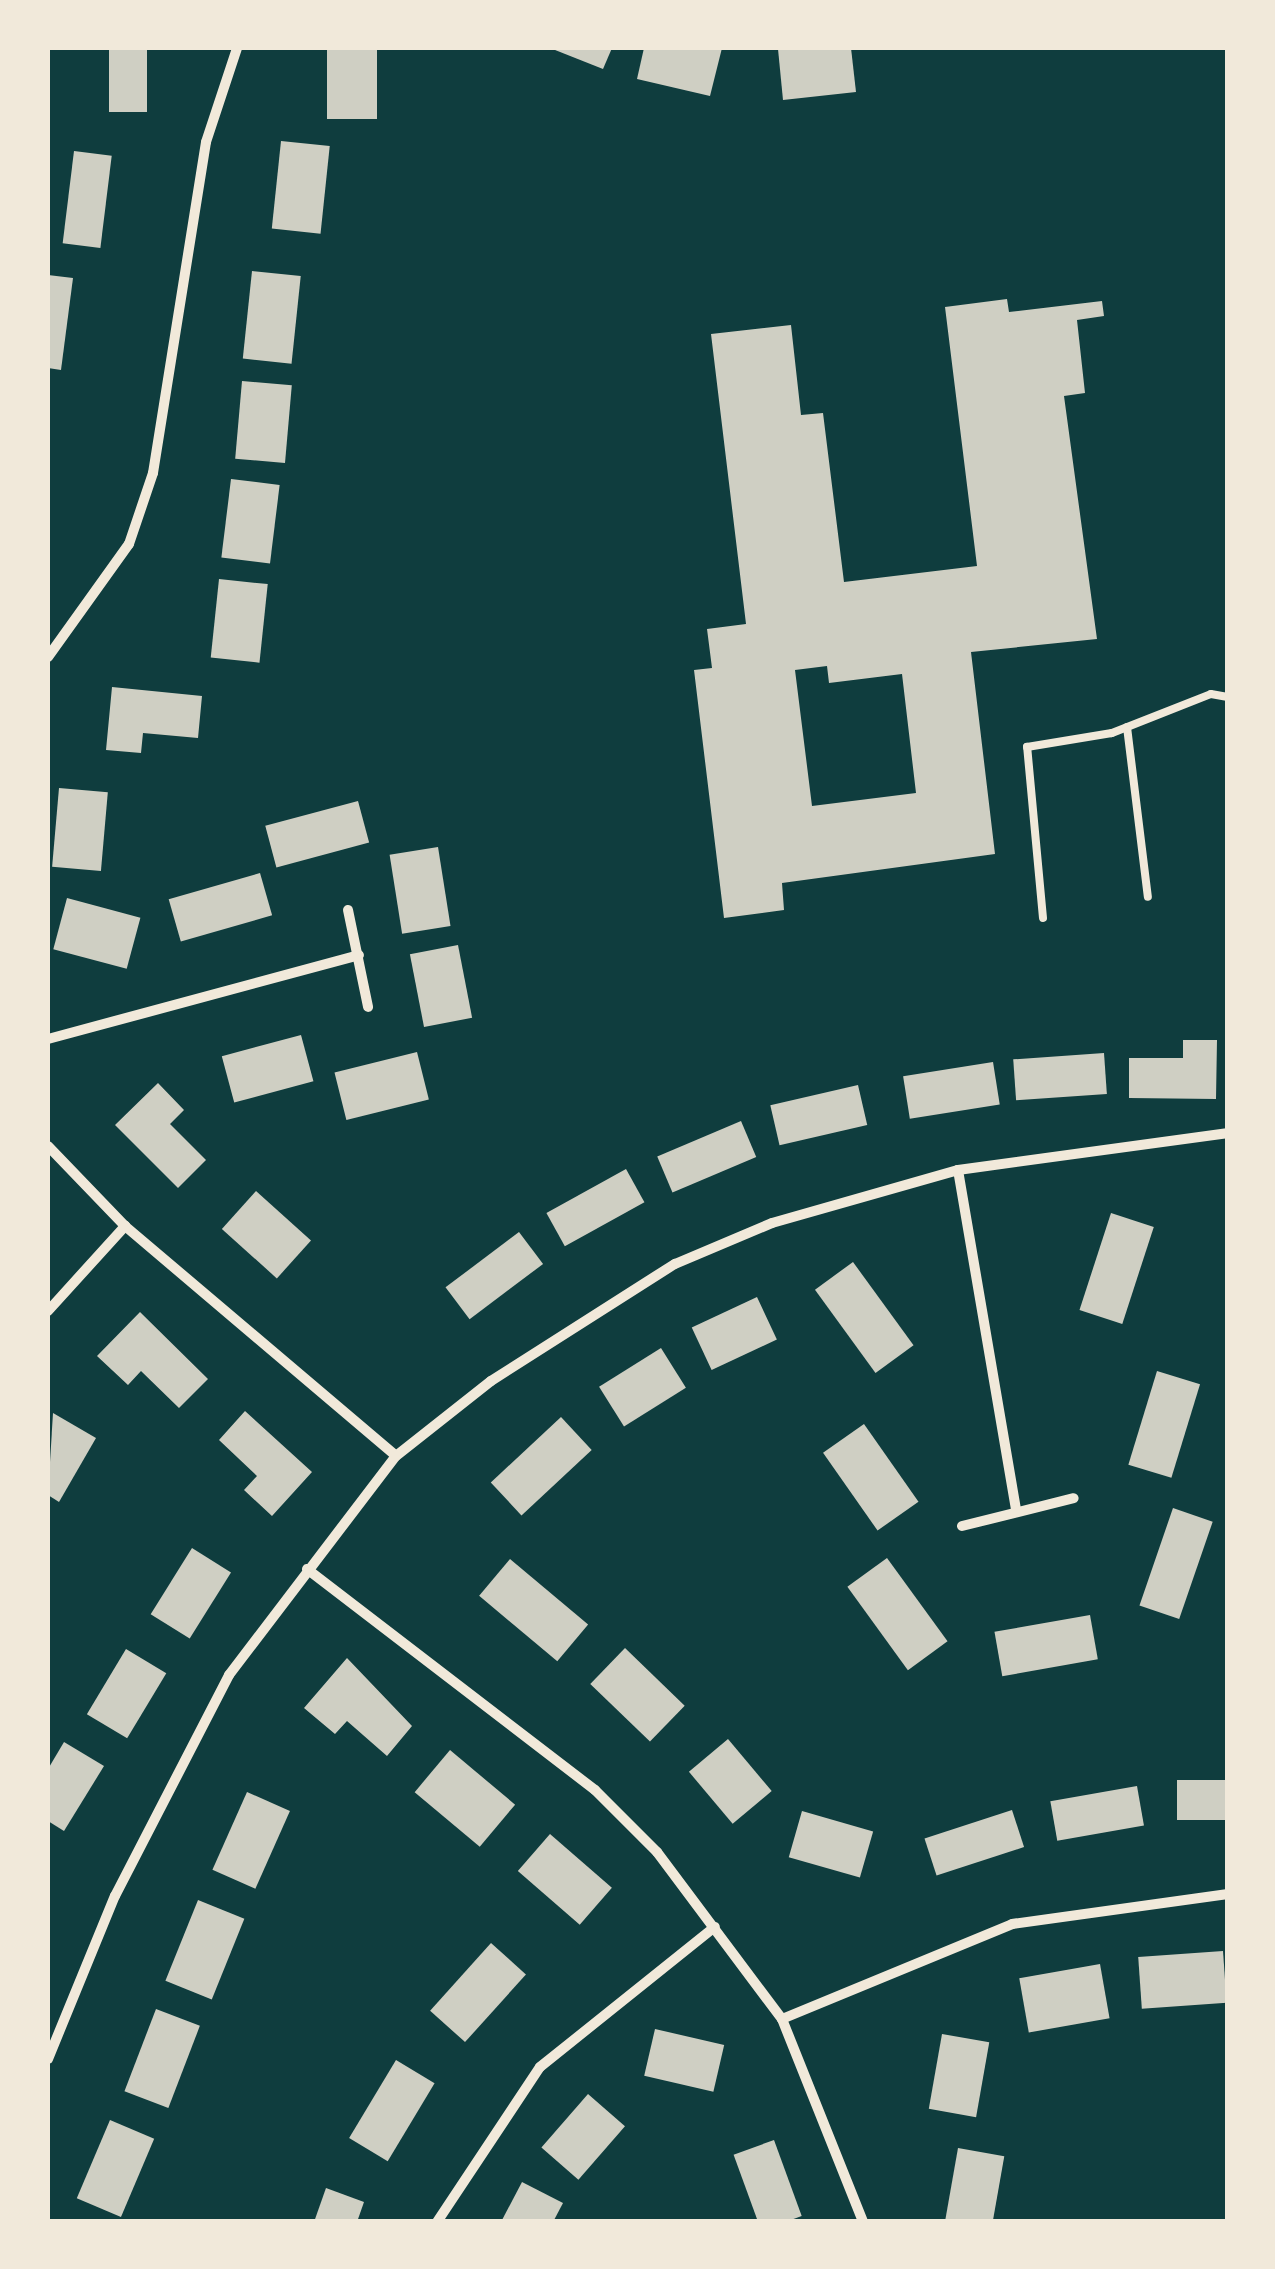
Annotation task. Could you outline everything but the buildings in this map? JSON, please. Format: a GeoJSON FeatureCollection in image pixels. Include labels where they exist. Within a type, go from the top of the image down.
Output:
{"type":"FeatureCollection","features":[{"type":"Feature","properties":{"kind":"street"},"geometry":{"type":"LineString","coordinates":[[48,657],[128,544],[154,473],[206,142],[237,48]]}},
{"type":"Feature","properties":{"kind":"street"},"geometry":{"type":"LineString","coordinates":[[348,910],[368,1007]]}},
{"type":"Feature","properties":{"kind":"street"},"geometry":{"type":"LineString","coordinates":[[48,1039],[359,955]]}},
{"type":"Feature","properties":{"kind":"street"},"geometry":{"type":"LineString","coordinates":[[48,2058],[170,1782],[229,1676],[396,1456],[581,1319],[675,1264],[790,1218],[958,1170],[1228,1133]]}},
{"type":"Feature","properties":{"kind":"street"},"geometry":{"type":"LineString","coordinates":[[48,1146],[124,1226],[396,1456]]}},
{"type":"Feature","properties":{"kind":"street"},"geometry":{"type":"LineString","coordinates":[[958,1170],[1016,1510]]}},
{"type":"Feature","properties":{"kind":"street"},"geometry":{"type":"LineString","coordinates":[[48,1311],[124,1226]]}},
{"type":"Feature","properties":{"kind":"street"},"geometry":{"type":"LineString","coordinates":[[962,1526],[1074,1498]]}},
{"type":"Feature","properties":{"kind":"street"},"geometry":{"type":"LineString","coordinates":[[307,1570],[595,1790],[715,1927],[782,2019],[863,2222]]}},
{"type":"Feature","properties":{"kind":"street"},"geometry":{"type":"LineString","coordinates":[[782,2019],[1012,1924],[1228,1894]]}},
{"type":"Feature","properties":{"kind":"street"},"geometry":{"type":"LineString","coordinates":[[438,2222],[540,2067],[715,1927]]}},
{"type":"Feature","properties":{"kind":"lane"},"geometry":{"type":"LineString","coordinates":[[1043,918],[1027,747],[1127,727],[1211,694],[1228,697]]}},
{"type":"Feature","properties":{"kind":"lane"},"geometry":{"type":"LineString","coordinates":[[1127,727],[1148,897]]}}]}
